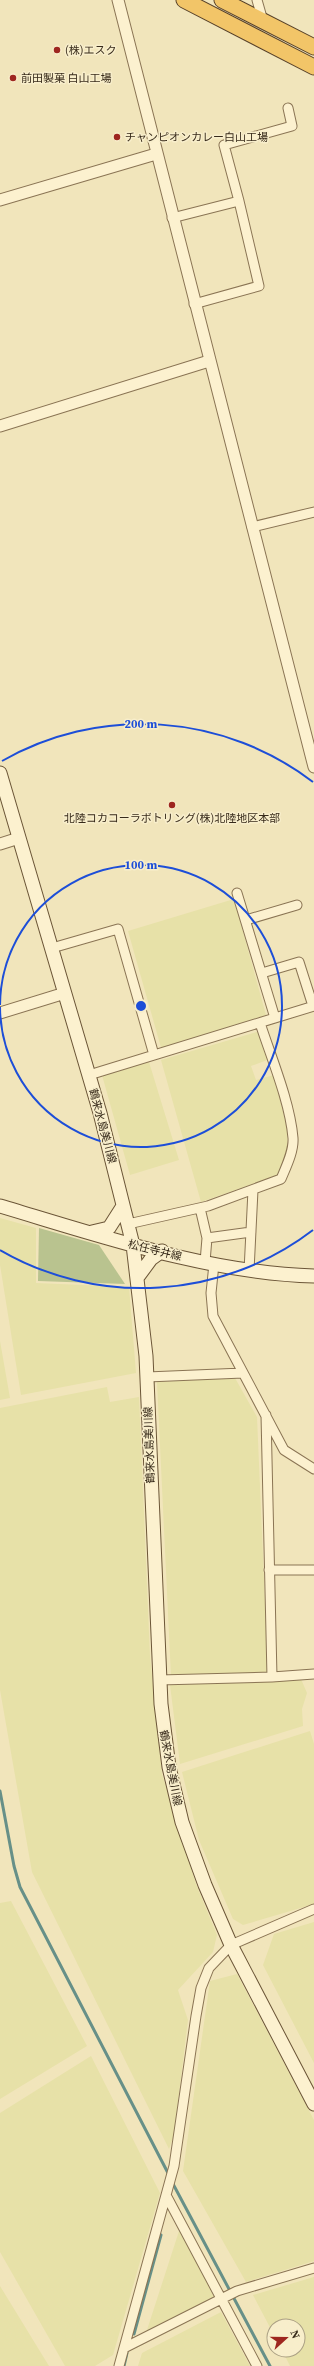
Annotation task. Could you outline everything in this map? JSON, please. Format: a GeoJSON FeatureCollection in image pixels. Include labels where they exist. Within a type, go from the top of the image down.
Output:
{"type":"FeatureCollection","features":[{"type":"Feature","properties":{"kind":"highway"},"geometry":{"type":"LineString","coordinates":[[184,0],[314,67]]}},
{"type":"Feature","properties":{"kind":"highway"},"geometry":{"type":"LineString","coordinates":[[222,0],[314,47]]}},
{"type":"Feature","properties":{"kind":"main road","name":"鶴来水島美川線"},"geometry":{"type":"LineString","coordinates":[[0,773],[89,1074],[133,1245],[146,1377],[160,1680],[169,1767],[182,1822],[205,1885],[231,1946],[314,2104]]}},
{"type":"Feature","properties":{"kind":"main road","name":"松任寺井線"},"geometry":{"type":"LineString","coordinates":[[0,1206],[133,1245],[209,1263],[249,1271],[314,1276]]}},
{"type":"Feature","properties":{"kind":"main road"},"geometry":{"type":"LineString","coordinates":[[90,1232],[109,1228],[124,1206]]}},
{"type":"Feature","properties":{"kind":"main road"},"geometry":{"type":"LineString","coordinates":[[137,1278],[151,1259],[162,1251]]}},
{"type":"Feature","properties":{"kind":"street"},"geometry":{"type":"LineString","coordinates":[[118,0],[194,304],[314,764]]}},
{"type":"Feature","properties":{"kind":"street"},"geometry":{"type":"LineString","coordinates":[[258,0],[263,21]]}},
{"type":"Feature","properties":{"kind":"street"},"geometry":{"type":"LineString","coordinates":[[194,304],[259,286],[224,145],[292,126],[288,108]]}},
{"type":"Feature","properties":{"kind":"street"},"geometry":{"type":"LineString","coordinates":[[0,200],[156,154]]}},
{"type":"Feature","properties":{"kind":"street"},"geometry":{"type":"LineString","coordinates":[[172,218],[239,201]]}},
{"type":"Feature","properties":{"kind":"street"},"geometry":{"type":"LineString","coordinates":[[0,426],[209,361]]}},
{"type":"Feature","properties":{"kind":"street"},"geometry":{"type":"LineString","coordinates":[[252,528],[314,512]]}},
{"type":"Feature","properties":{"kind":"street"},"geometry":{"type":"LineString","coordinates":[[0,844],[19,838]]}},
{"type":"Feature","properties":{"kind":"street"},"geometry":{"type":"LineString","coordinates":[[237,893],[275,1018]]}},
{"type":"Feature","properties":{"kind":"street"},"geometry":{"type":"LineString","coordinates":[[246,920],[296,904]]}},
{"type":"Feature","properties":{"kind":"street"},"geometry":{"type":"LineString","coordinates":[[52,948],[118,929],[154,1055]]}},
{"type":"Feature","properties":{"kind":"street"},"geometry":{"type":"LineString","coordinates":[[89,1074],[313,1006],[299,962],[262,973]]}},
{"type":"Feature","properties":{"kind":"street"},"geometry":{"type":"LineString","coordinates":[[0,1013],[65,993]]}},
{"type":"Feature","properties":{"kind":"street"},"geometry":{"type":"LineString","coordinates":[[128,1224],[200,1208],[282,1179],[288,1162],[293,1139],[287,1110],[260,1023]]}},
{"type":"Feature","properties":{"kind":"street"},"geometry":{"type":"LineString","coordinates":[[249,1271],[253,1190]]}},
{"type":"Feature","properties":{"kind":"street"},"geometry":{"type":"LineString","coordinates":[[200,1208],[207,1238],[213,1316],[284,1450],[314,1469]]}},
{"type":"Feature","properties":{"kind":"street"},"geometry":{"type":"LineString","coordinates":[[207,1238],[251,1232]]}},
{"type":"Feature","properties":{"kind":"street"},"geometry":{"type":"LineString","coordinates":[[146,1377],[243,1373]]}},
{"type":"Feature","properties":{"kind":"street"},"geometry":{"type":"LineString","coordinates":[[266,1415],[272,1677]]}},
{"type":"Feature","properties":{"kind":"street"},"geometry":{"type":"LineString","coordinates":[[269,1570],[314,1570]]}},
{"type":"Feature","properties":{"kind":"street"},"geometry":{"type":"LineString","coordinates":[[160,1680],[272,1677],[314,1674]]}},
{"type":"Feature","properties":{"kind":"street"},"geometry":{"type":"LineString","coordinates":[[119,2366],[173,2171],[201,1988],[209,1968],[231,1946],[314,1909]]}},
{"type":"Feature","properties":{"kind":"street"},"geometry":{"type":"LineString","coordinates":[[167,2191],[225,2297],[257,2366]]}},
{"type":"Feature","properties":{"kind":"street"},"geometry":{"type":"LineString","coordinates":[[124,2348],[237,2291],[314,2268]]}},
{"type":"Feature","properties":{"kind":"shaded area"},"geometry":{"type":"Polygon","coordinates":[[[234,899],[266,1015],[162,1051],[128,931],[234,899]]]}},
{"type":"Feature","properties":{"kind":"shaded area"},"geometry":{"type":"Polygon","coordinates":[[[260,1031],[270,1059],[251,1066],[256,1080],[274,1075],[287,1129],[288,1152],[278,1175],[201,1202],[161,1060],[260,1031]]]}},
{"type":"Feature","properties":{"kind":"shaded area"},"geometry":{"type":"Polygon","coordinates":[[[149,1062],[179,1160],[130,1175],[102,1075],[149,1062]]]}},
{"type":"Feature","properties":{"kind":"shaded area"},"geometry":{"type":"Polygon","coordinates":[[[0,1218],[36,1228],[36,1283],[129,1287],[136,1373],[21,1395],[0,1265],[0,1218]]]}},
{"type":"Feature","properties":{"kind":"shaded area"},"geometry":{"type":"Polygon","coordinates":[[[0,1341],[10,1398],[0,1400],[0,1341]]]}},
{"type":"Feature","properties":{"kind":"shaded area"},"geometry":{"type":"Polygon","coordinates":[[[235,1378],[257,1417],[268,1674],[171,1676],[157,1382],[235,1378]]]}},
{"type":"Feature","properties":{"kind":"shaded area"},"geometry":{"type":"Polygon","coordinates":[[[107,1387],[110,1402],[139,1397],[150,1656],[162,1774],[196,1884],[217,1935],[213,1952],[178,1990],[188,2020],[174,2135],[169,2149],[32,1872],[0,1690],[0,1408],[107,1387]]]}},
{"type":"Feature","properties":{"kind":"shaded area"},"geometry":{"type":"Polygon","coordinates":[[[301,1679],[307,1693],[302,1709],[303,1726],[180,1764],[170,1685],[301,1679]]]}},
{"type":"Feature","properties":{"kind":"shaded area"},"geometry":{"type":"Polygon","coordinates":[[[310,1731],[314,1744],[314,1904],[243,1925],[233,1919],[199,1840],[182,1772],[310,1731]]]}},
{"type":"Feature","properties":{"kind":"shaded area"},"geometry":{"type":"Polygon","coordinates":[[[11,1901],[87,2046],[0,2099],[0,1903],[11,1901]]]}},
{"type":"Feature","properties":{"kind":"shaded area"},"geometry":{"type":"Polygon","coordinates":[[[314,1922],[314,2063],[263,1965],[274,1934],[314,1922]]]}},
{"type":"Feature","properties":{"kind":"shaded area"},"geometry":{"type":"Polygon","coordinates":[[[237,1974],[314,2120],[314,2261],[246,2282],[183,2171],[210,1981],[237,1974]]]}},
{"type":"Feature","properties":{"kind":"shaded area"},"geometry":{"type":"Polygon","coordinates":[[[91,2056],[160,2193],[113,2355],[95,2366],[65,2366],[0,2252],[0,2113],[91,2056]]]}},
{"type":"Feature","properties":{"kind":"shaded area"},"geometry":{"type":"Polygon","coordinates":[[[180,2228],[214,2297],[146,2333],[180,2228]]]}},
{"type":"Feature","properties":{"kind":"shaded area"},"geometry":{"type":"Polygon","coordinates":[[[314,2277],[314,2366],[290,2366],[286,2358],[306,2358],[306,2318],[266,2318],[266,2320],[253,2295],[314,2277]]]}},
{"type":"Feature","properties":{"kind":"shaded area"},"geometry":{"type":"Polygon","coordinates":[[[0,2286],[49,2366],[0,2366],[0,2286]]]}},
{"type":"Feature","properties":{"kind":"shaded area"},"geometry":{"type":"Polygon","coordinates":[[[221,2312],[250,2366],[138,2366],[142,2353],[221,2312]]]}},
{"type":"Feature","properties":{"kind":"green space"},"geometry":{"type":"Polygon","coordinates":[[[39,1228],[99,1245],[125,1284],[38,1281],[39,1228]]]}},
{"type":"Feature","properties":{"kind":"waterway"},"geometry":{"type":"LineString","coordinates":[[0,1791],[14,1866],[20,1887],[169,2175]]}},
{"type":"Feature","properties":{"kind":"waterway"},"geometry":{"type":"LineString","coordinates":[[172,2182],[270,2366]]}},
{"type":"Feature","properties":{"kind":"waterway"},"geometry":{"type":"LineString","coordinates":[[134,2334],[161,2235]]}},
{"type":"Feature","properties":{"kind":"waterway"},"geometry":{"type":"LineString","coordinates":[[124,2366],[127,2353]]}},
{"type":"Feature","properties":{"kind":"place","name":"(株)エスク"},"geometry":{"type":"Point","coordinates":[57,50]}},
{"type":"Feature","properties":{"kind":"place","name":"前田製菓 白山工場"},"geometry":{"type":"Point","coordinates":[13,78]}},
{"type":"Feature","properties":{"kind":"place","name":"チャンピオンカレー白山工場"},"geometry":{"type":"Point","coordinates":[117,137]}},
{"type":"Feature","properties":{"kind":"place","name":"北陸コカコーラボトリング(株)北陸地区本部"},"geometry":{"type":"Point","coordinates":[172,805]}}]}
